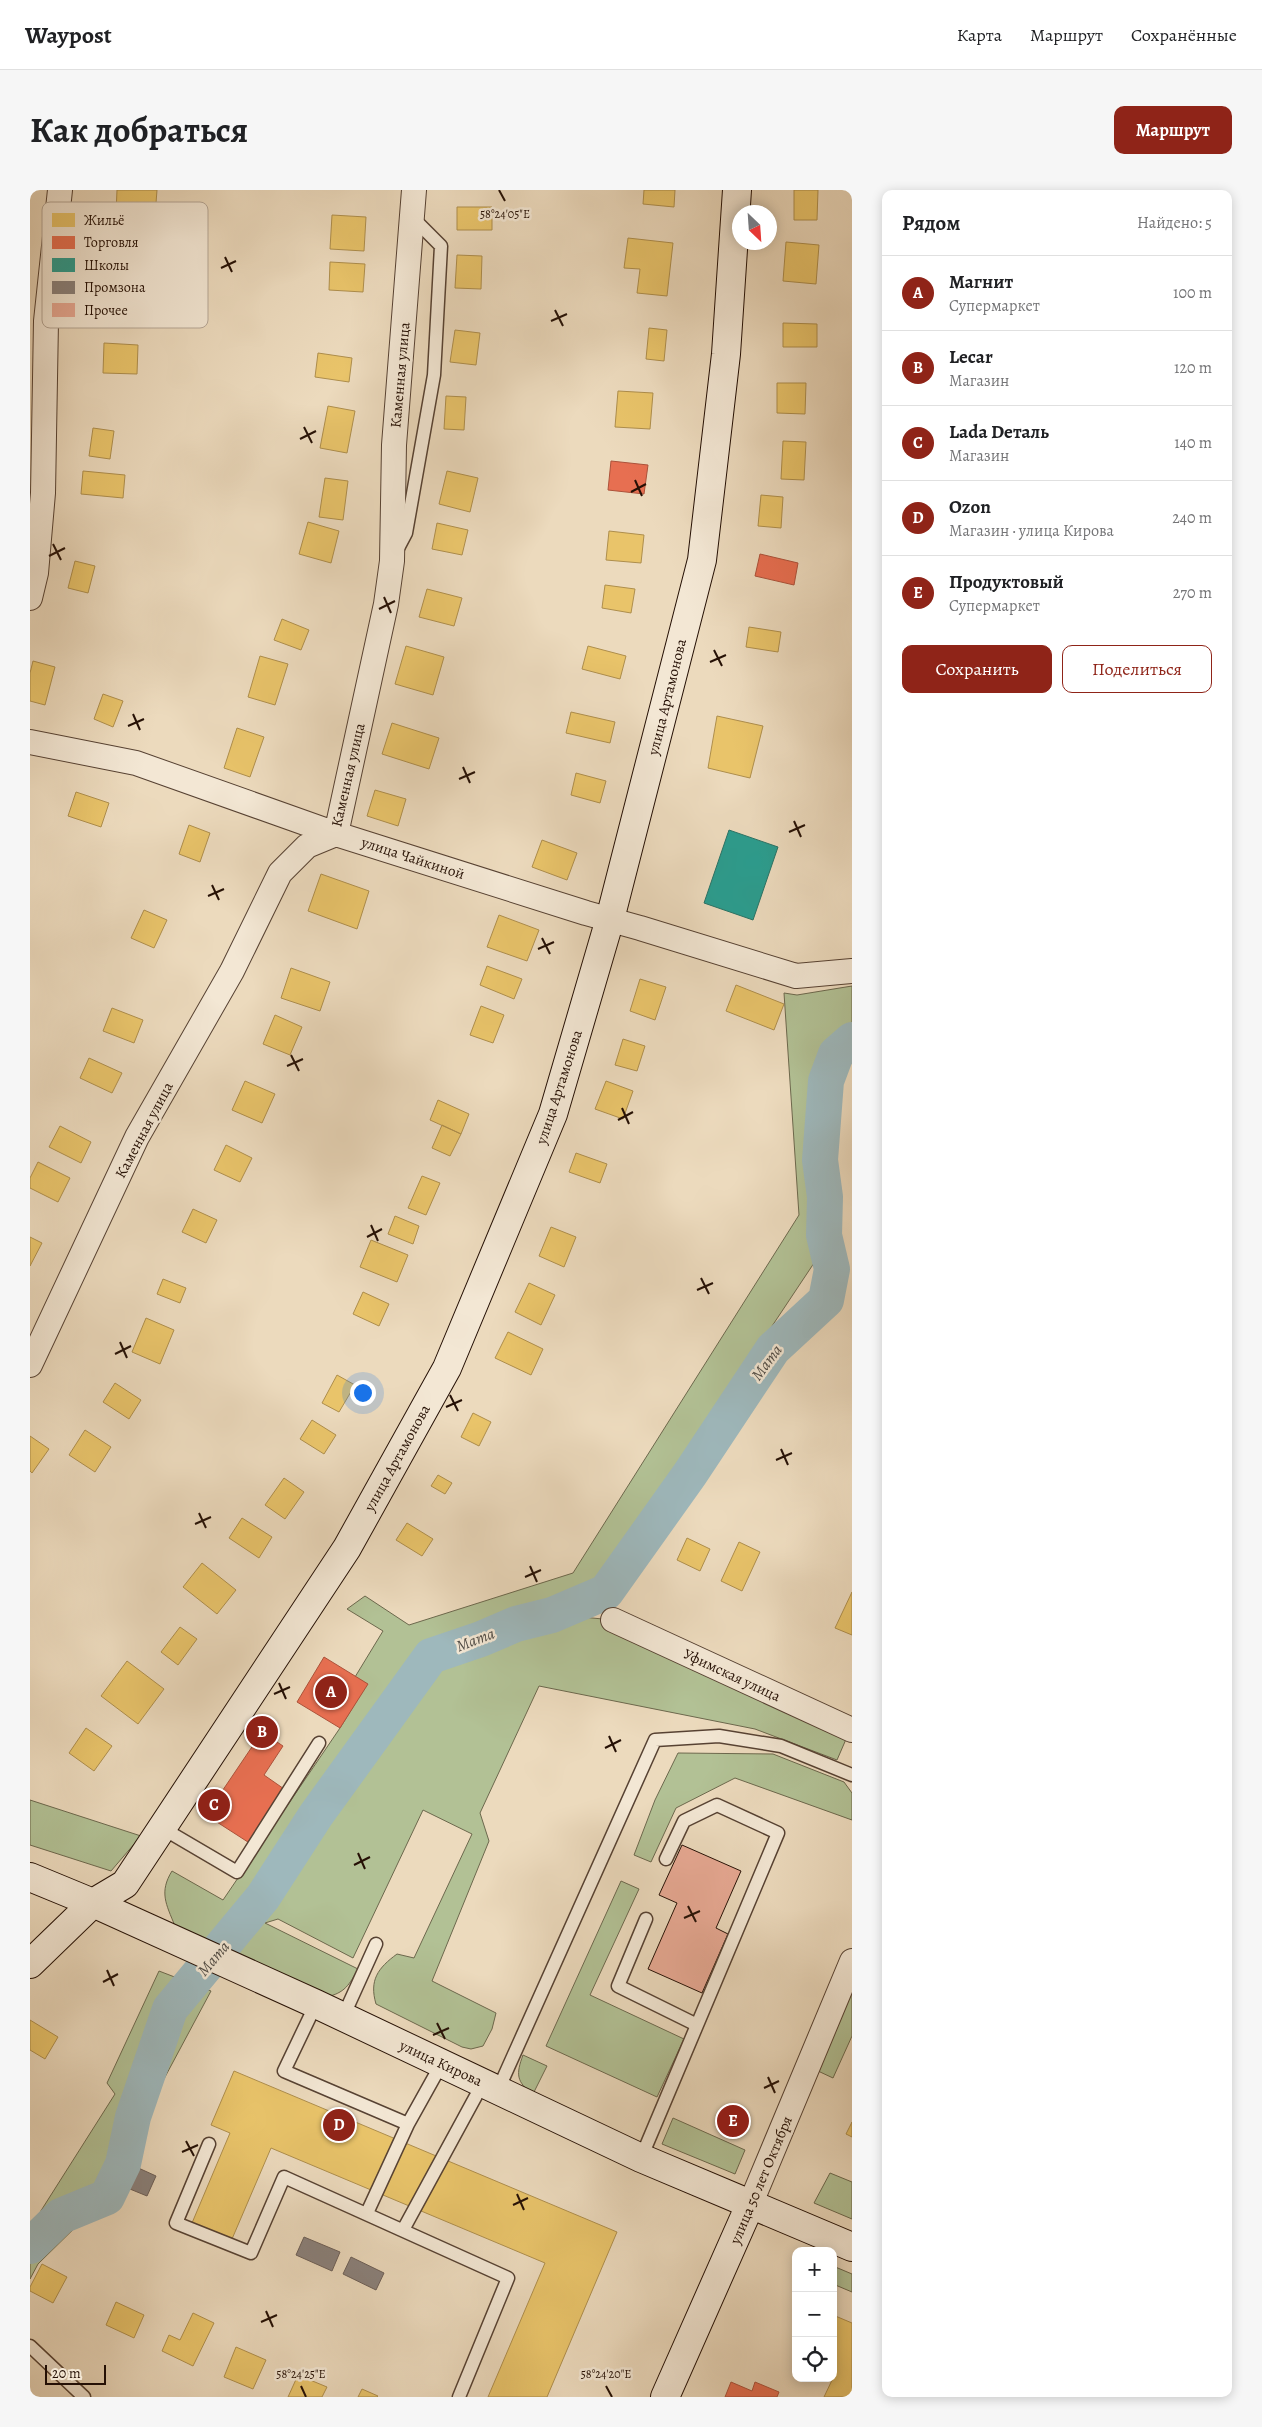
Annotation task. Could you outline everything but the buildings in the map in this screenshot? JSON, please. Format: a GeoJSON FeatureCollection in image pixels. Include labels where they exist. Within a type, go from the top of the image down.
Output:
{"type":"FeatureCollection","features":[{"type":"Feature","properties":{"kind":"street","name":"Каменная улица"},"geometry":{"type":"LineString","coordinates":[[30,1365],[137,1137],[232,971],[280,873],[307,846],[336,834],[386,604],[392,561],[394,445],[414,190]]}},
{"type":"Feature","properties":{"kind":"street","name":"улица Артамонова"},"geometry":{"type":"LineString","coordinates":[[30,1964],[93,1903],[126,1884],[347,1548],[447,1368],[553,1114],[610,919],[702,560],[726,354],[737,190]]}},
{"type":"Feature","properties":{"kind":"street"},"geometry":{"type":"LineString","coordinates":[[30,598],[36,573],[43,493],[46,328]]}},
{"type":"Feature","properties":{"kind":"street","name":"улица Чайкиной"},"geometry":{"type":"LineString","coordinates":[[30,742],[136,763],[336,834],[796,976],[852,971]]}},
{"type":"Feature","properties":{"kind":"street","name":"Уфимская улица"},"geometry":{"type":"LineString","coordinates":[[613,1620],[852,1730]]}},
{"type":"Feature","properties":{"kind":"street","name":"улица Кирова"},"geometry":{"type":"LineString","coordinates":[[30,1877],[93,1903],[316,2004],[641,2158],[852,2247]]}},
{"type":"Feature","properties":{"kind":"street","name":"улица 50 лет Октября"},"geometry":{"type":"LineString","coordinates":[[665,2397],[750,2205],[852,1961]]}},
{"type":"Feature","properties":{"kind":"lane"},"geometry":{"type":"LineString","coordinates":[[392,561],[406,533],[434,376],[441,246],[413,218]]}},
{"type":"Feature","properties":{"kind":"lane"},"geometry":{"type":"LineString","coordinates":[[403,2230],[490,2087],[655,1740],[720,1736],[782,1746],[852,1775]]}},
{"type":"Feature","properties":{"kind":"lane"},"geometry":{"type":"LineString","coordinates":[[162,1828],[237,1872],[319,1743]]}},
{"type":"Feature","properties":{"kind":"lane"},"geometry":{"type":"LineString","coordinates":[[641,2158],[778,1833],[717,1804],[684,1822],[666,1859]]}},
{"type":"Feature","properties":{"kind":"lane"},"geometry":{"type":"LineString","coordinates":[[646,1919],[618,1986],[697,2025]]}},
{"type":"Feature","properties":{"kind":"lane"},"geometry":{"type":"LineString","coordinates":[[343,2017],[376,1944]]}},
{"type":"Feature","properties":{"kind":"lane"},"geometry":{"type":"LineString","coordinates":[[316,2004],[284,2071],[408,2124]]}},
{"type":"Feature","properties":{"kind":"lane"},"geometry":{"type":"LineString","coordinates":[[367,2213],[408,2124],[442,2063]]}},
{"type":"Feature","properties":{"kind":"lane"},"geometry":{"type":"LineString","coordinates":[[209,2144],[176,2222],[251,2253],[284,2177],[508,2278],[459,2397]]}},
{"type":"Feature","properties":{"kind":"lane"},"geometry":{"type":"LineString","coordinates":[[30,2346],[84,2397]]}},
{"type":"Feature","properties":{"kind":"green space"},"geometry":{"type":"Polygon","coordinates":[[[852,986],[852,1051],[849,1049],[833,1077],[832,1236],[601,1583],[582,1617],[613,1620],[850,1730],[837,1760],[755,1729],[539,1686],[480,1813],[489,1841],[432,1981],[496,2013],[492,2029],[483,2046],[471,2049],[462,2047],[376,2004],[374,1988],[377,1975],[385,1964],[397,1954],[414,1958],[472,1834],[423,1810],[353,1958],[278,1919],[265,1923],[358,1969],[349,1984],[338,1993],[326,1997],[175,1926],[165,1898],[166,1885],[172,1871],[223,1900],[340,1728],[367,1684],[355,1677],[383,1631],[347,1609],[365,1596],[409,1625],[573,1573],[799,1215],[784,993],[797,995],[852,986]]]}},
{"type":"Feature","properties":{"kind":"green space"},"geometry":{"type":"Polygon","coordinates":[[[678,1753],[773,1754],[844,1782],[852,1793],[852,1820],[735,1778],[676,1808],[651,1862],[634,1855],[655,1800],[678,1753]]]}},
{"type":"Feature","properties":{"kind":"green space"},"geometry":{"type":"Polygon","coordinates":[[[30,1800],[141,1836],[111,1871],[30,1845],[30,1800]]]}},
{"type":"Feature","properties":{"kind":"green space"},"geometry":{"type":"Polygon","coordinates":[[[621,1881],[639,1889],[590,1995],[684,2039],[657,2097],[546,2046],[621,1881]]]}},
{"type":"Feature","properties":{"kind":"green space"},"geometry":{"type":"Polygon","coordinates":[[[159,1971],[211,1991],[95,2208],[38,2264],[30,2279],[30,2228],[115,2094],[107,2083],[159,1971]]]}},
{"type":"Feature","properties":{"kind":"green space"},"geometry":{"type":"Polygon","coordinates":[[[852,1989],[852,2036],[833,2078],[818,2071],[852,1989]]]}},
{"type":"Feature","properties":{"kind":"green space"},"geometry":{"type":"Polygon","coordinates":[[[523,2055],[547,2066],[533,2094],[523,2086],[519,2077],[519,2067],[523,2055]]]}},
{"type":"Feature","properties":{"kind":"green space"},"geometry":{"type":"Polygon","coordinates":[[[673,2118],[745,2150],[735,2174],[662,2144],[673,2118]]]}},
{"type":"Feature","properties":{"kind":"green space"},"geometry":{"type":"Polygon","coordinates":[[[830,2173],[852,2182],[852,2219],[814,2203],[830,2173]]]}},
{"type":"Feature","properties":{"kind":"green space"},"geometry":{"type":"Polygon","coordinates":[[[837,2268],[852,2274],[852,2292],[837,2286],[837,2268]]]}},
{"type":"Feature","properties":{"kind":"waterway","name":"Мата"},"geometry":{"type":"LineString","coordinates":[[30,2246],[61,2216],[107,2197],[123,2164],[133,2117],[170,2009],[263,1897],[316,1815],[431,1656],[481,1639],[516,1624],[552,1615],[606,1592],[690,1474],[773,1349],[826,1300],[832,1269],[824,1235],[825,1197],[820,1160],[826,1081],[836,1054],[852,1040]]}},
{"type":"Feature","properties":{"kind":"place","name":"Магнит"},"geometry":{"type":"Point","coordinates":[331,1692]}},
{"type":"Feature","properties":{"kind":"place","name":"Lecar"},"geometry":{"type":"Point","coordinates":[262,1732]}},
{"type":"Feature","properties":{"kind":"place","name":"Lada Dеталь"},"geometry":{"type":"Point","coordinates":[214,1805]}},
{"type":"Feature","properties":{"kind":"place","name":"Продуктовый"},"geometry":{"type":"Point","coordinates":[733,2121]}},
{"type":"Feature","properties":{"kind":"place","name":"Ozon"},"geometry":{"type":"Point","coordinates":[339,2125]}}]}
